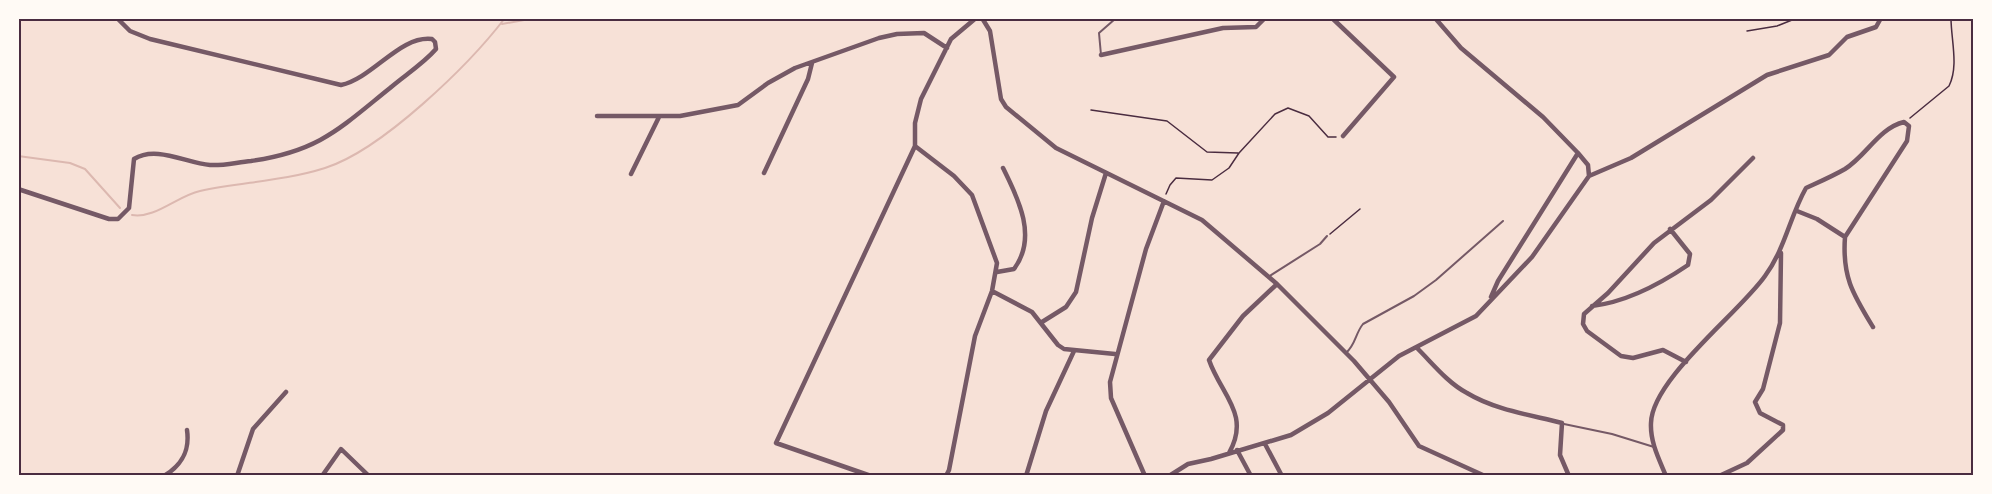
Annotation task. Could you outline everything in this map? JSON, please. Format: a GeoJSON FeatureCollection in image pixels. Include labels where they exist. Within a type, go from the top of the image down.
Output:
{"type":"FeatureCollection","features":[{"type":"Feature","properties":{"kind":"street"},"geometry":{"type":"LineString","coordinates":[[18,189],[109,219],[118,219],[129,208],[132,167],[134,159],[139,156],[160,155],[221,165],[268,158],[313,146],[344,126],[436,49],[432,39],[417,39],[360,79],[341,86],[150,39],[130,31],[117,18]]}},
{"type":"Feature","properties":{"kind":"street"},"geometry":{"type":"LineString","coordinates":[[871,476],[776,443],[915,146],[917,110],[947,48],[958,31],[976,18]]}},
{"type":"Feature","properties":{"kind":"street"},"geometry":{"type":"LineString","coordinates":[[982,18],[990,31],[1001,99],[1006,107],[1056,148],[1202,220],[1277,284],[1346,353],[1371,380],[1419,446],[1485,476]]}},
{"type":"Feature","properties":{"kind":"street"},"geometry":{"type":"LineString","coordinates":[[1101,55],[1223,28],[1256,27],[1265,18]]}},
{"type":"Feature","properties":{"kind":"street"},"geometry":{"type":"LineString","coordinates":[[1332,18],[1394,77],[1343,136]]}},
{"type":"Feature","properties":{"kind":"street"},"geometry":{"type":"LineString","coordinates":[[1435,18],[1461,48],[1543,117],[1578,153],[1588,165],[1588,176]]}},
{"type":"Feature","properties":{"kind":"street"},"geometry":{"type":"LineString","coordinates":[[1169,476],[1188,464],[1291,435],[1328,413],[1399,356],[1418,349],[1476,316],[1532,257],[1588,176],[1631,158],[1767,75],[1829,56],[1847,37],[1872,30],[1881,18]]}},
{"type":"Feature","properties":{"kind":"street"},"geometry":{"type":"LineString","coordinates":[[597,116],[681,116],[738,105],[768,82],[795,68],[879,38],[897,34],[924,33],[947,48]]}},
{"type":"Feature","properties":{"kind":"street"},"geometry":{"type":"LineString","coordinates":[[764,173],[808,79],[812,63]]}},
{"type":"Feature","properties":{"kind":"street"},"geometry":{"type":"LineString","coordinates":[[632,174],[659,117]]}},
{"type":"Feature","properties":{"kind":"street"},"geometry":{"type":"LineString","coordinates":[[1666,476],[1654,447],[1651,422],[1654,408],[1686,362],[1765,277],[1781,249],[1806,188],[1846,168],[1885,132],[1896,124],[1904,122],[1909,126],[1907,141],[1845,237],[1846,275],[1853,293],[1873,327]]}},
{"type":"Feature","properties":{"kind":"street"},"geometry":{"type":"LineString","coordinates":[[915,146],[954,176],[972,195],[995,256],[997,272],[975,336],[951,462],[946,476]]}},
{"type":"Feature","properties":{"kind":"street"},"geometry":{"type":"LineString","coordinates":[[1491,299],[1498,281],[1578,153]]}},
{"type":"Feature","properties":{"kind":"street"},"geometry":{"type":"LineString","coordinates":[[1686,362],[1663,350],[1633,358],[1617,353],[1585,327],[1584,314],[1670,229],[1711,200],[1753,158]]}},
{"type":"Feature","properties":{"kind":"street"},"geometry":{"type":"LineString","coordinates":[[997,272],[1014,269],[1021,257],[1025,238],[1022,204],[1003,168]]}},
{"type":"Feature","properties":{"kind":"street"},"geometry":{"type":"LineString","coordinates":[[1042,322],[1066,307],[1076,292],[1092,218],[1106,173]]}},
{"type":"Feature","properties":{"kind":"street"},"geometry":{"type":"LineString","coordinates":[[1145,476],[1112,398],[1110,382],[1115,354],[1146,249],[1164,201]]}},
{"type":"Feature","properties":{"kind":"street"},"geometry":{"type":"LineString","coordinates":[[1797,211],[1817,219],[1845,237]]}},
{"type":"Feature","properties":{"kind":"street"},"geometry":{"type":"LineString","coordinates":[[1592,306],[1616,301],[1661,283],[1688,265],[1690,254],[1670,229]]}},
{"type":"Feature","properties":{"kind":"street"},"geometry":{"type":"LineString","coordinates":[[1719,476],[1747,463],[1783,430],[1783,425],[1761,413],[1755,402],[1763,389],[1780,323],[1781,249]]}},
{"type":"Feature","properties":{"kind":"street"},"geometry":{"type":"LineString","coordinates":[[1229,453],[1235,442],[1237,416],[1209,360],[1243,316],[1277,284]]}},
{"type":"Feature","properties":{"kind":"street"},"geometry":{"type":"LineString","coordinates":[[992,291],[1023,306],[1042,322],[1058,345],[1074,351],[1115,354]]}},
{"type":"Feature","properties":{"kind":"street"},"geometry":{"type":"LineString","coordinates":[[1418,349],[1467,394],[1510,410],[1562,423],[1560,455],[1569,476]]}},
{"type":"Feature","properties":{"kind":"street"},"geometry":{"type":"LineString","coordinates":[[1026,476],[1046,411],[1074,351]]}},
{"type":"Feature","properties":{"kind":"street"},"geometry":{"type":"LineString","coordinates":[[237,476],[253,429],[286,392]]}},
{"type":"Feature","properties":{"kind":"street"},"geometry":{"type":"LineString","coordinates":[[164,476],[184,456],[189,444],[187,430]]}},
{"type":"Feature","properties":{"kind":"street"},"geometry":{"type":"LineString","coordinates":[[1265,444],[1282,476]]}},
{"type":"Feature","properties":{"kind":"street"},"geometry":{"type":"LineString","coordinates":[[322,476],[341,449],[369,476]]}},
{"type":"Feature","properties":{"kind":"street"},"geometry":{"type":"LineString","coordinates":[[1237,450],[1251,476]]}},
{"type":"Feature","properties":{"kind":"lane"},"geometry":{"type":"LineString","coordinates":[[1101,55],[1098,33],[1115,19]]}},
{"type":"Feature","properties":{"kind":"lane"},"geometry":{"type":"LineString","coordinates":[[1346,353],[1356,342],[1358,330],[1363,324],[1429,285],[1503,221]]}},
{"type":"Feature","properties":{"kind":"lane"},"geometry":{"type":"LineString","coordinates":[[1268,277],[1320,244],[1327,236]]}},
{"type":"Feature","properties":{"kind":"lane"},"geometry":{"type":"LineString","coordinates":[[1562,423],[1612,434],[1654,447]]}},
{"type":"Feature","properties":{"kind":"path"},"geometry":{"type":"LineString","coordinates":[[1747,31],[1778,26],[1797,18]]}},
{"type":"Feature","properties":{"kind":"path"},"geometry":{"type":"LineString","coordinates":[[1904,122],[1949,86],[1955,69],[1951,18]]}},
{"type":"Feature","properties":{"kind":"path"},"geometry":{"type":"LineString","coordinates":[[1164,201],[1170,184],[1176,178],[1212,180],[1229,168],[1239,153],[1275,114],[1288,108],[1309,116],[1328,137],[1343,136]]}},
{"type":"Feature","properties":{"kind":"path"},"geometry":{"type":"LineString","coordinates":[[1091,110],[1167,121],[1207,152],[1239,153]]}},
{"type":"Feature","properties":{"kind":"path"},"geometry":{"type":"LineString","coordinates":[[1327,236],[1360,209]]}},
{"type":"Feature","properties":{"kind":"waterway"},"geometry":{"type":"LineString","coordinates":[[132,215],[149,214],[200,191],[294,176],[325,168],[348,158],[372,144],[423,104],[470,59],[505,18]]}},
{"type":"Feature","properties":{"kind":"waterway"},"geometry":{"type":"LineString","coordinates":[[502,24],[535,18]]}},
{"type":"Feature","properties":{"kind":"waterway"},"geometry":{"type":"LineString","coordinates":[[18,156],[70,163],[85,169],[120,208]]}}]}
